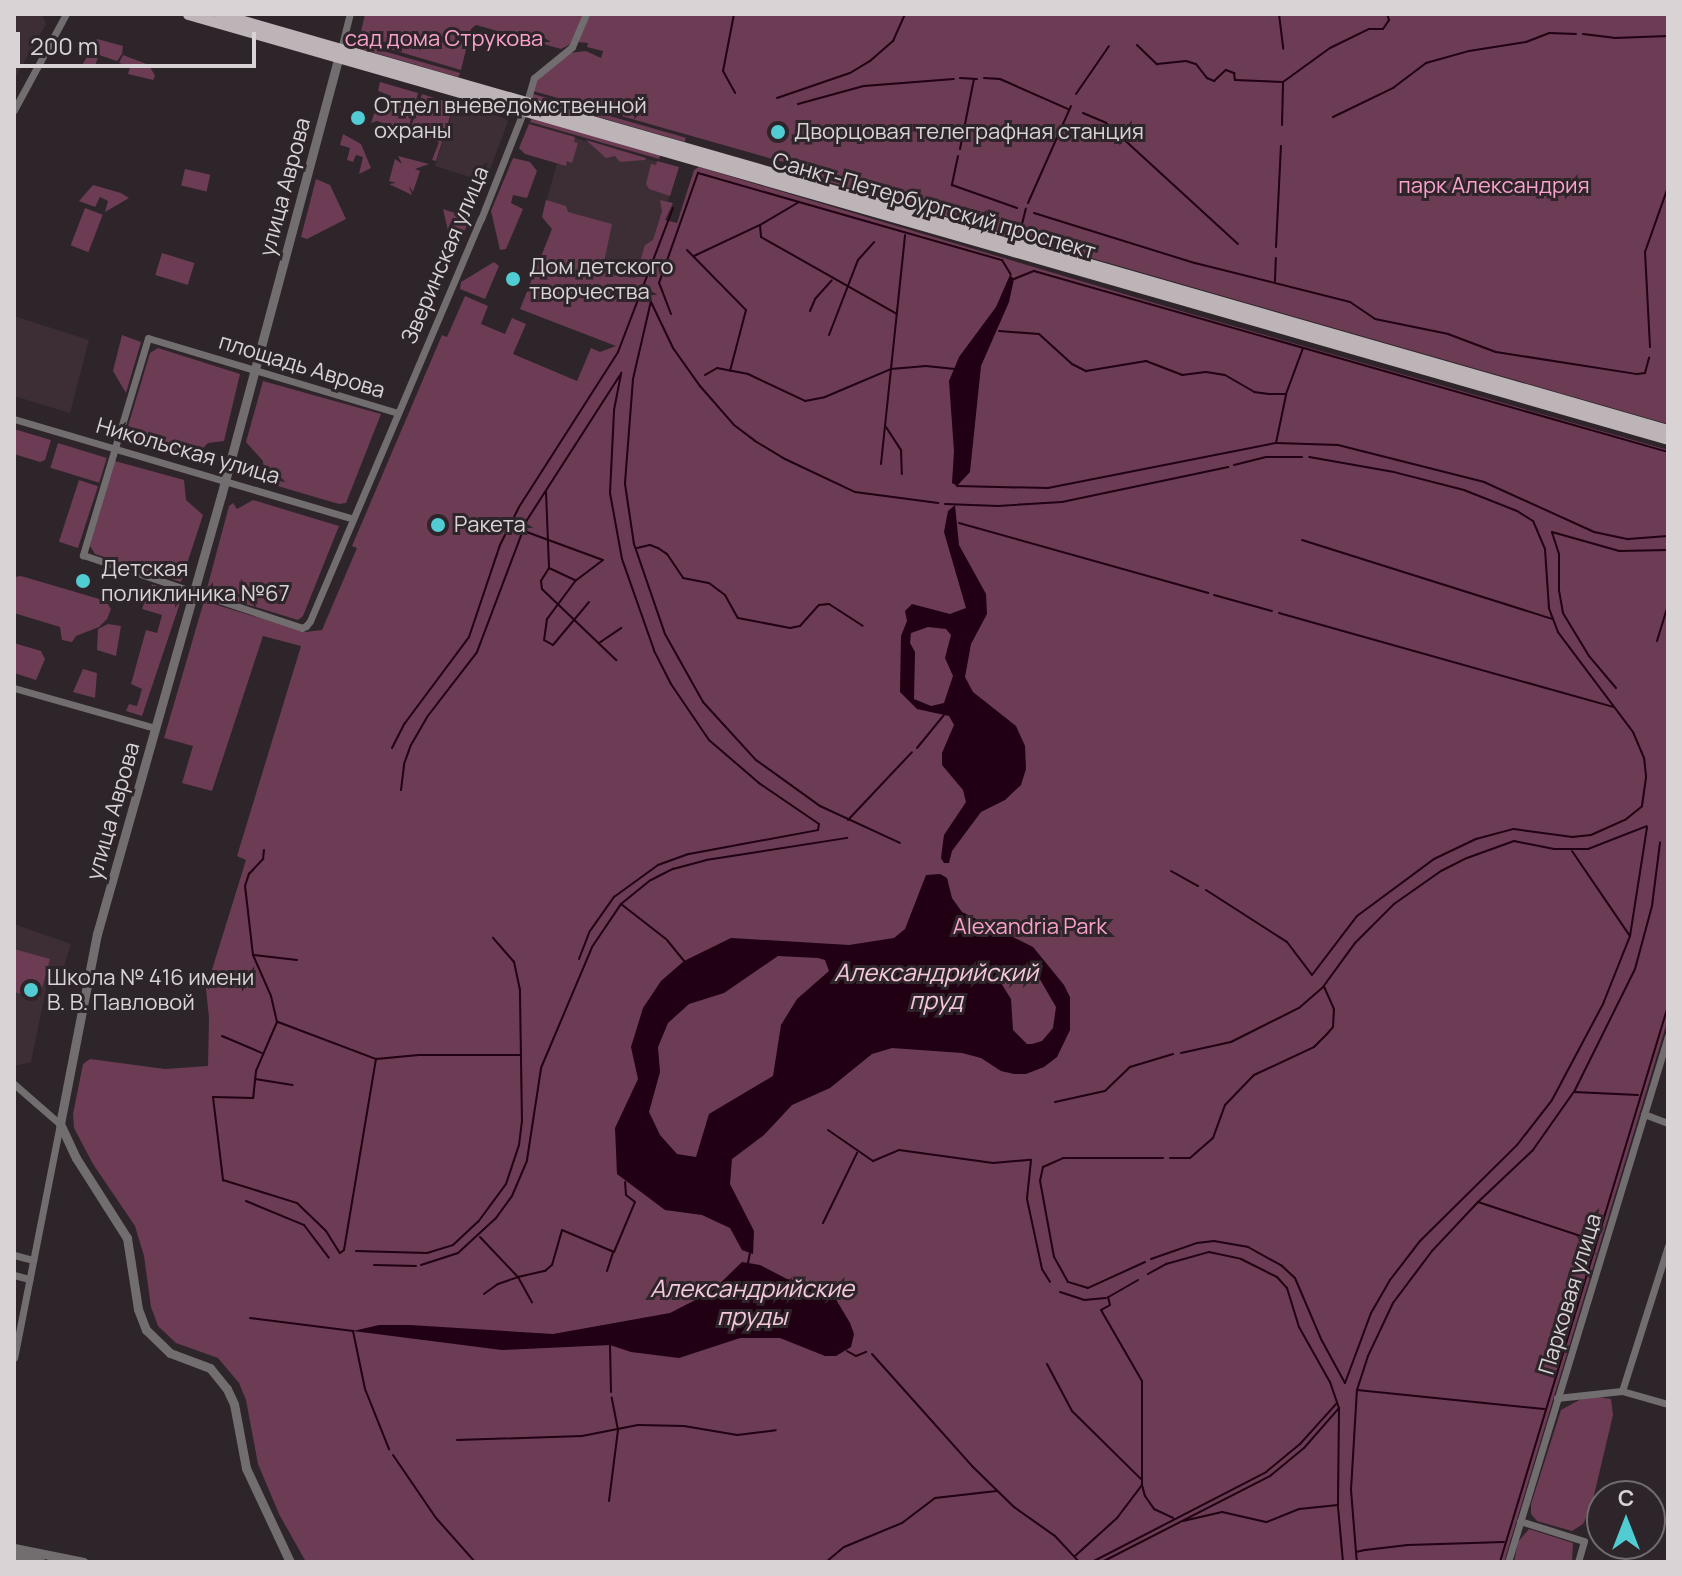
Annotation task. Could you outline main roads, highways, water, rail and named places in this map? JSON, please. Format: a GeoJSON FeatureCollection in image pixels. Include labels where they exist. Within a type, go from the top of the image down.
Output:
{"type":"FeatureCollection","features":[{"type":"Feature","properties":{"kind":"main road","name":"Санкт-Петербургский проспект"},"geometry":{"type":"LineString","coordinates":[[188,14],[340,53],[1668,430]]}},
{"type":"Feature","properties":{"kind":"main road","name":"Санкт-Петербургский проспект"},"geometry":{"type":"LineString","coordinates":[[219,14],[340,53]]}},
{"type":"Feature","properties":{"kind":"main road","name":"Санкт-Петербургский проспект"},"geometry":{"type":"LineString","coordinates":[[525,106],[1668,439]]}},
{"type":"Feature","properties":{"kind":"water"},"geometry":{"type":"Polygon","coordinates":[[[1010,275],[1014,279],[1009,302],[981,366],[970,472],[957,486],[952,483],[954,451],[949,381],[959,357],[996,307],[1010,275]]]}},
{"type":"Feature","properties":{"kind":"water"},"geometry":{"type":"Polygon","coordinates":[[[955,505],[959,545],[986,594],[987,614],[971,644],[965,677],[973,692],[1016,726],[1025,746],[1026,769],[1021,785],[1005,800],[981,812],[952,851],[949,863],[944,863],[941,858],[944,835],[966,802],[963,790],[942,765],[942,753],[954,725],[949,716],[917,709],[900,692],[901,636],[907,621],[905,611],[912,604],[950,614],[966,608],[944,532],[948,511],[955,505]],[[928,627],[911,633],[910,643],[915,652],[914,699],[931,706],[944,703],[953,676],[945,658],[951,635],[946,629],[928,627]]]}},
{"type":"Feature","properties":{"kind":"water","name":"Александрийский пруд"},"geometry":{"type":"Polygon","coordinates":[[[940,874],[947,878],[952,898],[962,912],[1033,947],[1064,985],[1070,997],[1070,1030],[1057,1057],[1044,1067],[1026,1074],[1014,1074],[1001,1071],[981,1058],[962,1053],[892,1048],[872,1054],[830,1088],[792,1105],[764,1135],[732,1159],[730,1184],[754,1231],[753,1254],[742,1250],[730,1228],[702,1215],[665,1210],[617,1174],[615,1128],[638,1079],[631,1047],[643,1008],[661,981],[684,961],[731,938],[849,945],[894,938],[905,929],[926,875],[940,874]],[[778,956],[724,993],[689,1004],[668,1023],[658,1047],[660,1072],[649,1112],[660,1135],[677,1154],[696,1157],[709,1114],[773,1076],[781,1025],[797,999],[829,971],[825,960],[778,956]],[[1018,965],[1010,967],[1001,983],[1011,999],[1013,1030],[1027,1044],[1032,1044],[1042,1041],[1053,1028],[1056,1007],[1038,976],[1018,965]]]}},
{"type":"Feature","properties":{"kind":"water","name":"Александрийские пруды"},"geometry":{"type":"Polygon","coordinates":[[[742,1262],[760,1265],[787,1279],[817,1284],[834,1296],[854,1334],[851,1347],[836,1356],[825,1356],[780,1338],[740,1338],[679,1358],[631,1352],[610,1345],[502,1350],[353,1331],[379,1325],[410,1325],[553,1334],[670,1313],[711,1292],[742,1262]]]}},
{"type":"Feature","properties":{"kind":"waterway"},"geometry":{"type":"LineString","coordinates":[[734,14],[723,71],[735,93]]}},
{"type":"Feature","properties":{"kind":"waterway"},"geometry":{"type":"LineString","coordinates":[[777,98],[850,73],[870,61],[893,41],[905,14]]}},
{"type":"Feature","properties":{"kind":"waterway"},"geometry":{"type":"LineString","coordinates":[[1279,14],[1283,49]]}},
{"type":"Feature","properties":{"kind":"waterway"},"geometry":{"type":"LineString","coordinates":[[1137,45],[1157,64],[1186,61],[1196,64],[1207,78],[1214,81],[1226,70],[1234,73],[1235,80],[1283,82],[1330,48],[1369,29],[1383,29],[1389,20],[1387,14]]}},
{"type":"Feature","properties":{"kind":"waterway"},"geometry":{"type":"LineString","coordinates":[[1333,117],[1393,88],[1426,63],[1469,51],[1526,42],[1549,33],[1576,34]]}},
{"type":"Feature","properties":{"kind":"waterway"},"geometry":{"type":"LineString","coordinates":[[1583,34],[1614,38],[1668,36]]}},
{"type":"Feature","properties":{"kind":"waterway"},"geometry":{"type":"LineString","coordinates":[[1076,94],[1109,46]]}},
{"type":"Feature","properties":{"kind":"waterway"},"geometry":{"type":"LineString","coordinates":[[960,78],[977,79]]}},
{"type":"Feature","properties":{"kind":"waterway"},"geometry":{"type":"LineString","coordinates":[[984,78],[1000,79],[1068,109]]}},
{"type":"Feature","properties":{"kind":"waterway"},"geometry":{"type":"LineString","coordinates":[[798,104],[864,86],[954,79]]}},
{"type":"Feature","properties":{"kind":"waterway"},"geometry":{"type":"LineString","coordinates":[[960,149],[974,79]]}},
{"type":"Feature","properties":{"kind":"waterway"},"geometry":{"type":"LineString","coordinates":[[1282,125],[1283,83]]}},
{"type":"Feature","properties":{"kind":"waterway"},"geometry":{"type":"LineString","coordinates":[[1028,203],[1071,106]]}},
{"type":"Feature","properties":{"kind":"waterway"},"geometry":{"type":"LineString","coordinates":[[1083,113],[1106,123],[1238,244]]}},
{"type":"Feature","properties":{"kind":"waterway"},"geometry":{"type":"LineString","coordinates":[[1276,247],[1281,146]]}},
{"type":"Feature","properties":{"kind":"waterway"},"geometry":{"type":"LineString","coordinates":[[958,156],[952,185],[1017,208]]}},
{"type":"Feature","properties":{"kind":"waterway"},"geometry":{"type":"LineString","coordinates":[[671,314],[659,283],[698,173],[1002,260],[1011,275]]}},
{"type":"Feature","properties":{"kind":"waterway"},"geometry":{"type":"LineString","coordinates":[[1650,347],[1645,252],[1668,187]]}},
{"type":"Feature","properties":{"kind":"waterway"},"geometry":{"type":"LineString","coordinates":[[799,202],[760,225],[761,237],[897,314]]}},
{"type":"Feature","properties":{"kind":"waterway"},"geometry":{"type":"LineString","coordinates":[[392,748],[405,723],[469,637],[500,545],[519,507],[618,352],[673,208]]}},
{"type":"Feature","properties":{"kind":"waterway"},"geometry":{"type":"LineString","coordinates":[[1022,224],[1026,208]]}},
{"type":"Feature","properties":{"kind":"waterway"},"geometry":{"type":"LineString","coordinates":[[1034,213],[1195,263],[1350,302],[1375,319],[1448,334],[1496,352],[1637,374],[1645,373],[1649,358]]}},
{"type":"Feature","properties":{"kind":"waterway"},"geometry":{"type":"LineString","coordinates":[[694,256],[760,225]]}},
{"type":"Feature","properties":{"kind":"waterway"},"geometry":{"type":"LineString","coordinates":[[881,464],[905,235]]}},
{"type":"Feature","properties":{"kind":"waterway"},"geometry":{"type":"LineString","coordinates":[[829,335],[858,260],[874,242]]}},
{"type":"Feature","properties":{"kind":"waterway"},"geometry":{"type":"LineString","coordinates":[[687,250],[746,310],[730,371]]}},
{"type":"Feature","properties":{"kind":"waterway"},"geometry":{"type":"LineString","coordinates":[[1275,281],[1276,258]]}},
{"type":"Feature","properties":{"kind":"waterway"},"geometry":{"type":"LineString","coordinates":[[1014,279],[1034,271],[1668,452]]}},
{"type":"Feature","properties":{"kind":"waterway"},"geometry":{"type":"LineString","coordinates":[[810,311],[815,299],[832,280]]}},
{"type":"Feature","properties":{"kind":"waterway"},"geometry":{"type":"LineString","coordinates":[[651,301],[633,379],[625,484],[634,544],[665,634],[703,702],[756,760],[820,806],[900,843]]}},
{"type":"Feature","properties":{"kind":"waterway"},"geometry":{"type":"LineString","coordinates":[[651,302],[673,348],[700,386],[734,425],[755,441],[785,459],[855,492],[938,503]]}},
{"type":"Feature","properties":{"kind":"waterway"},"geometry":{"type":"LineString","coordinates":[[999,331],[1039,334],[1072,364],[1086,371],[1146,361],[1182,375],[1206,372],[1225,375],[1254,392],[1269,394],[1286,394],[1303,348]]}},
{"type":"Feature","properties":{"kind":"waterway"},"geometry":{"type":"LineString","coordinates":[[705,375],[717,368],[748,374],[805,401],[825,397],[891,369],[926,366],[955,369]]}},
{"type":"Feature","properties":{"kind":"waterway"},"geometry":{"type":"LineString","coordinates":[[579,959],[590,931],[614,897],[658,865],[689,854],[818,830],[819,824],[759,783],[709,740],[671,684],[654,650],[622,559],[610,493],[614,410],[621,373]]}},
{"type":"Feature","properties":{"kind":"waterway"},"geometry":{"type":"LineString","coordinates":[[401,790],[404,764],[411,745],[427,717],[477,652],[527,520],[620,375]]}},
{"type":"Feature","properties":{"kind":"waterway"},"geometry":{"type":"LineString","coordinates":[[1276,443],[1286,395]]}},
{"type":"Feature","properties":{"kind":"waterway"},"geometry":{"type":"LineString","coordinates":[[886,427],[901,450],[902,474]]}},
{"type":"Feature","properties":{"kind":"waterway"},"geometry":{"type":"LineString","coordinates":[[957,486],[1048,488],[1276,443],[1338,445],[1484,482],[1594,532],[1628,539],[1668,536]]}},
{"type":"Feature","properties":{"kind":"waterway"},"geometry":{"type":"LineString","coordinates":[[1234,465],[1267,457],[1302,457]]}},
{"type":"Feature","properties":{"kind":"waterway"},"geometry":{"type":"LineString","coordinates":[[1206,890],[1287,942],[1312,975],[1357,916],[1434,859],[1476,839],[1514,829],[1572,837],[1591,835],[1625,820],[1642,806],[1646,776],[1644,758],[1633,732],[1558,632],[1549,608],[1545,549],[1533,521],[1517,511],[1464,490],[1394,472],[1309,457]]}},
{"type":"Feature","properties":{"kind":"waterway"},"geometry":{"type":"LineString","coordinates":[[945,504],[998,506],[1062,502],[1228,467]]}},
{"type":"Feature","properties":{"kind":"waterway"},"geometry":{"type":"LineString","coordinates":[[546,492],[549,568],[541,581],[542,589],[616,660]]}},
{"type":"Feature","properties":{"kind":"waterway"},"geometry":{"type":"LineString","coordinates":[[959,523],[1208,593]]}},
{"type":"Feature","properties":{"kind":"waterway"},"geometry":{"type":"LineString","coordinates":[[524,531],[603,560],[576,580],[547,619],[544,640],[553,645],[589,602]]}},
{"type":"Feature","properties":{"kind":"waterway"},"geometry":{"type":"LineString","coordinates":[[1616,688],[1589,656],[1563,613],[1559,591],[1559,554],[1552,532],[1619,551],[1668,550]]}},
{"type":"Feature","properties":{"kind":"waterway"},"geometry":{"type":"LineString","coordinates":[[1302,540],[1553,619]]}},
{"type":"Feature","properties":{"kind":"waterway"},"geometry":{"type":"LineString","coordinates":[[637,548],[650,545],[658,548],[667,554],[683,578],[709,583],[725,595],[738,618],[790,628],[800,626],[819,605],[829,604],[863,626]]}},
{"type":"Feature","properties":{"kind":"waterway"},"geometry":{"type":"LineString","coordinates":[[549,568],[575,580]]}},
{"type":"Feature","properties":{"kind":"waterway"},"geometry":{"type":"LineString","coordinates":[[1214,595],[1272,611]]}},
{"type":"Feature","properties":{"kind":"waterway"},"geometry":{"type":"LineString","coordinates":[[1657,641],[1668,604]]}},
{"type":"Feature","properties":{"kind":"waterway"},"geometry":{"type":"LineString","coordinates":[[1279,613],[1613,707]]}},
{"type":"Feature","properties":{"kind":"waterway"},"geometry":{"type":"LineString","coordinates":[[599,643],[621,628]]}},
{"type":"Feature","properties":{"kind":"waterway"},"geometry":{"type":"LineString","coordinates":[[917,748],[944,715]]}},
{"type":"Feature","properties":{"kind":"waterway"},"geometry":{"type":"LineString","coordinates":[[848,820],[912,752]]}},
{"type":"Feature","properties":{"kind":"waterway"},"geometry":{"type":"LineString","coordinates":[[1181,1053],[1231,1042],[1299,1008],[1323,987],[1355,943],[1394,904],[1441,871],[1467,858],[1514,841],[1554,849],[1588,849],[1647,826]]}},
{"type":"Feature","properties":{"kind":"waterway"},"geometry":{"type":"LineString","coordinates":[[1572,851],[1630,936],[1647,827]]}},
{"type":"Feature","properties":{"kind":"waterway"},"geometry":{"type":"LineString","coordinates":[[666,939],[621,904],[651,880],[673,869],[706,860],[847,838]]}},
{"type":"Feature","properties":{"kind":"waterway"},"geometry":{"type":"LineString","coordinates":[[1638,1095],[1574,1092],[1635,969],[1652,906],[1660,843]]}},
{"type":"Feature","properties":{"kind":"waterway"},"geometry":{"type":"LineString","coordinates":[[253,955],[245,886],[249,874],[263,859],[264,850]]}},
{"type":"Feature","properties":{"kind":"waterway"},"geometry":{"type":"LineString","coordinates":[[1171,871],[1198,886]]}},
{"type":"Feature","properties":{"kind":"waterway"},"geometry":{"type":"LineString","coordinates":[[421,1265],[458,1253],[496,1218],[512,1196],[527,1160],[541,1068],[592,947],[621,904]]}},
{"type":"Feature","properties":{"kind":"waterway"},"geometry":{"type":"LineString","coordinates":[[1151,1259],[1197,1243],[1214,1241],[1248,1247],[1281,1265],[1295,1278],[1321,1339],[1345,1383],[1371,1313],[1390,1280],[1420,1241],[1517,1145],[1552,1100],[1603,1004],[1630,936]]}},
{"type":"Feature","properties":{"kind":"waterway"},"geometry":{"type":"LineString","coordinates":[[356,1251],[427,1253],[453,1245],[478,1222],[506,1184],[519,1145],[522,1122],[520,990],[514,962],[493,938]]}},
{"type":"Feature","properties":{"kind":"waterway"},"geometry":{"type":"LineString","coordinates":[[667,940],[684,961]]}},
{"type":"Feature","properties":{"kind":"waterway"},"geometry":{"type":"LineString","coordinates":[[297,960],[253,955],[271,996],[277,1022],[256,1071],[253,1098],[213,1097],[223,1180],[297,1203],[326,1231],[340,1253],[344,1250],[376,1059]]}},
{"type":"Feature","properties":{"kind":"waterway"},"geometry":{"type":"LineString","coordinates":[[1170,1158],[1190,1158],[1213,1138],[1225,1105],[1254,1075],[1314,1047],[1327,1034],[1333,1027],[1334,1009],[1324,987]]}},
{"type":"Feature","properties":{"kind":"waterway"},"geometry":{"type":"LineString","coordinates":[[1500,1562],[1668,1006]]}},
{"type":"Feature","properties":{"kind":"waterway"},"geometry":{"type":"LineString","coordinates":[[278,1022],[376,1059],[419,1055],[520,1055]]}},
{"type":"Feature","properties":{"kind":"waterway"},"geometry":{"type":"LineString","coordinates":[[222,1036],[262,1053]]}},
{"type":"Feature","properties":{"kind":"waterway"},"geometry":{"type":"LineString","coordinates":[[1055,1102],[1105,1091],[1130,1067],[1173,1054]]}},
{"type":"Feature","properties":{"kind":"waterway"},"geometry":{"type":"LineString","coordinates":[[255,1079],[293,1085]]}},
{"type":"Feature","properties":{"kind":"waterway"},"geometry":{"type":"LineString","coordinates":[[1573,1093],[1533,1150],[1478,1202],[1596,1241]]}},
{"type":"Feature","properties":{"kind":"waterway"},"geometry":{"type":"LineString","coordinates":[[828,1130],[873,1161],[899,1150],[993,1163],[1031,1160],[1027,1199],[1042,1269],[1050,1282]]}},
{"type":"Feature","properties":{"kind":"waterway"},"geometry":{"type":"LineString","coordinates":[[823,1223],[857,1153]]}},
{"type":"Feature","properties":{"kind":"waterway"},"geometry":{"type":"LineString","coordinates":[[1145,1262],[1088,1288],[1068,1282],[1054,1257],[1040,1181],[1043,1167],[1063,1158],[1163,1158]]}},
{"type":"Feature","properties":{"kind":"waterway"},"geometry":{"type":"LineString","coordinates":[[480,1237],[518,1277],[545,1271],[552,1265],[562,1230],[614,1252],[635,1202],[626,1195],[625,1182]]}},
{"type":"Feature","properties":{"kind":"waterway"},"geometry":{"type":"LineString","coordinates":[[246,1201],[304,1225],[329,1258]]}},
{"type":"Feature","properties":{"kind":"waterway"},"geometry":{"type":"LineString","coordinates":[[1478,1202],[1432,1251],[1393,1303],[1368,1356],[1357,1390],[1544,1409]]}},
{"type":"Feature","properties":{"kind":"waterway"},"geometry":{"type":"LineString","coordinates":[[1148,1274],[1166,1264],[1209,1252],[1241,1259],[1277,1277],[1287,1288],[1299,1327],[1330,1382],[1339,1408],[1338,1505],[1299,1509],[1266,1522],[1222,1512],[1183,1521]]}},
{"type":"Feature","properties":{"kind":"waterway"},"geometry":{"type":"LineString","coordinates":[[607,1271],[613,1253]]}},
{"type":"Feature","properties":{"kind":"waterway"},"geometry":{"type":"LineString","coordinates":[[748,1263],[750,1253]]}},
{"type":"Feature","properties":{"kind":"waterway"},"geometry":{"type":"LineString","coordinates":[[374,1265],[416,1266]]}},
{"type":"Feature","properties":{"kind":"waterway"},"geometry":{"type":"LineString","coordinates":[[484,1294],[498,1284],[518,1277],[532,1302]]}},
{"type":"Feature","properties":{"kind":"waterway"},"geometry":{"type":"LineString","coordinates":[[1138,1280],[1108,1297],[1110,1305],[1101,1310],[1142,1381],[1142,1485],[1145,1496],[1154,1509],[1173,1518]]}},
{"type":"Feature","properties":{"kind":"waterway"},"geometry":{"type":"LineString","coordinates":[[1060,1292],[1084,1300],[1106,1298]]}},
{"type":"Feature","properties":{"kind":"waterway"},"geometry":{"type":"LineString","coordinates":[[250,1318],[353,1331],[365,1389],[389,1449]]}},
{"type":"Feature","properties":{"kind":"waterway"},"geometry":{"type":"LineString","coordinates":[[610,1345],[611,1392]]}},
{"type":"Feature","properties":{"kind":"waterway"},"geometry":{"type":"LineString","coordinates":[[847,1351],[856,1356],[866,1352]]}},
{"type":"Feature","properties":{"kind":"waterway"},"geometry":{"type":"LineString","coordinates":[[872,1354],[972,1466],[1014,1507],[1055,1536],[1079,1562]]}},
{"type":"Feature","properties":{"kind":"waterway"},"geometry":{"type":"LineString","coordinates":[[1047,1364],[1072,1411],[1141,1479]]}},
{"type":"Feature","properties":{"kind":"waterway"},"geometry":{"type":"LineString","coordinates":[[1356,1552],[1351,1490],[1357,1390]]}},
{"type":"Feature","properties":{"kind":"waterway"},"geometry":{"type":"LineString","coordinates":[[609,1501],[618,1430],[612,1398]]}},
{"type":"Feature","properties":{"kind":"waterway"},"geometry":{"type":"LineString","coordinates":[[1092,1562],[1266,1472],[1300,1444],[1337,1403]]}},
{"type":"Feature","properties":{"kind":"waterway"},"geometry":{"type":"LineString","coordinates":[[1102,1562],[1270,1476],[1304,1448],[1339,1408]]}},
{"type":"Feature","properties":{"kind":"waterway"},"geometry":{"type":"LineString","coordinates":[[457,1440],[582,1436],[638,1425],[684,1426],[737,1435],[776,1430]]}},
{"type":"Feature","properties":{"kind":"waterway"},"geometry":{"type":"LineString","coordinates":[[393,1455],[436,1518],[475,1562]]}},
{"type":"Feature","properties":{"kind":"waterway"},"geometry":{"type":"LineString","coordinates":[[1075,1556],[1117,1518],[1142,1485]]}},
{"type":"Feature","properties":{"kind":"waterway"},"geometry":{"type":"LineString","coordinates":[[826,1562],[844,1547],[902,1523],[935,1498],[997,1491]]}},
{"type":"Feature","properties":{"kind":"waterway"},"geometry":{"type":"LineString","coordinates":[[1338,1507],[1343,1562]]}},
{"type":"Feature","properties":{"kind":"waterway"},"geometry":{"type":"LineString","coordinates":[[1357,1562],[1356,1552],[1365,1550],[1408,1545],[1504,1542]]}},
{"type":"Feature","properties":{"kind":"place","name":"Отдел вневедомственной охраны"},"geometry":{"type":"Point","coordinates":[358,118]}},
{"type":"Feature","properties":{"kind":"place","name":"Дворцовая телеграфная станция"},"geometry":{"type":"Point","coordinates":[778,132]}},
{"type":"Feature","properties":{"kind":"place","name":"Дом детского творчества"},"geometry":{"type":"Point","coordinates":[513,279]}},
{"type":"Feature","properties":{"kind":"place","name":"Ракета"},"geometry":{"type":"Point","coordinates":[438,525]}},
{"type":"Feature","properties":{"kind":"place","name":"Детская поликлиника №67"},"geometry":{"type":"Point","coordinates":[83,581]}},
{"type":"Feature","properties":{"kind":"place","name":"Школа № 416 имени В. В. Павловой"},"geometry":{"type":"Point","coordinates":[31,990]}},
{"type":"Feature","properties":{"kind":"park label","name":"сад дома Струкова"},"geometry":{"type":"Point","coordinates":[444,39]}},
{"type":"Feature","properties":{"kind":"park label","name":"парк Александрия"},"geometry":{"type":"Point","coordinates":[1494,186]}},
{"type":"Feature","properties":{"kind":"park label","name":"Alexandria Park"},"geometry":{"type":"Point","coordinates":[1030,927]}}]}
